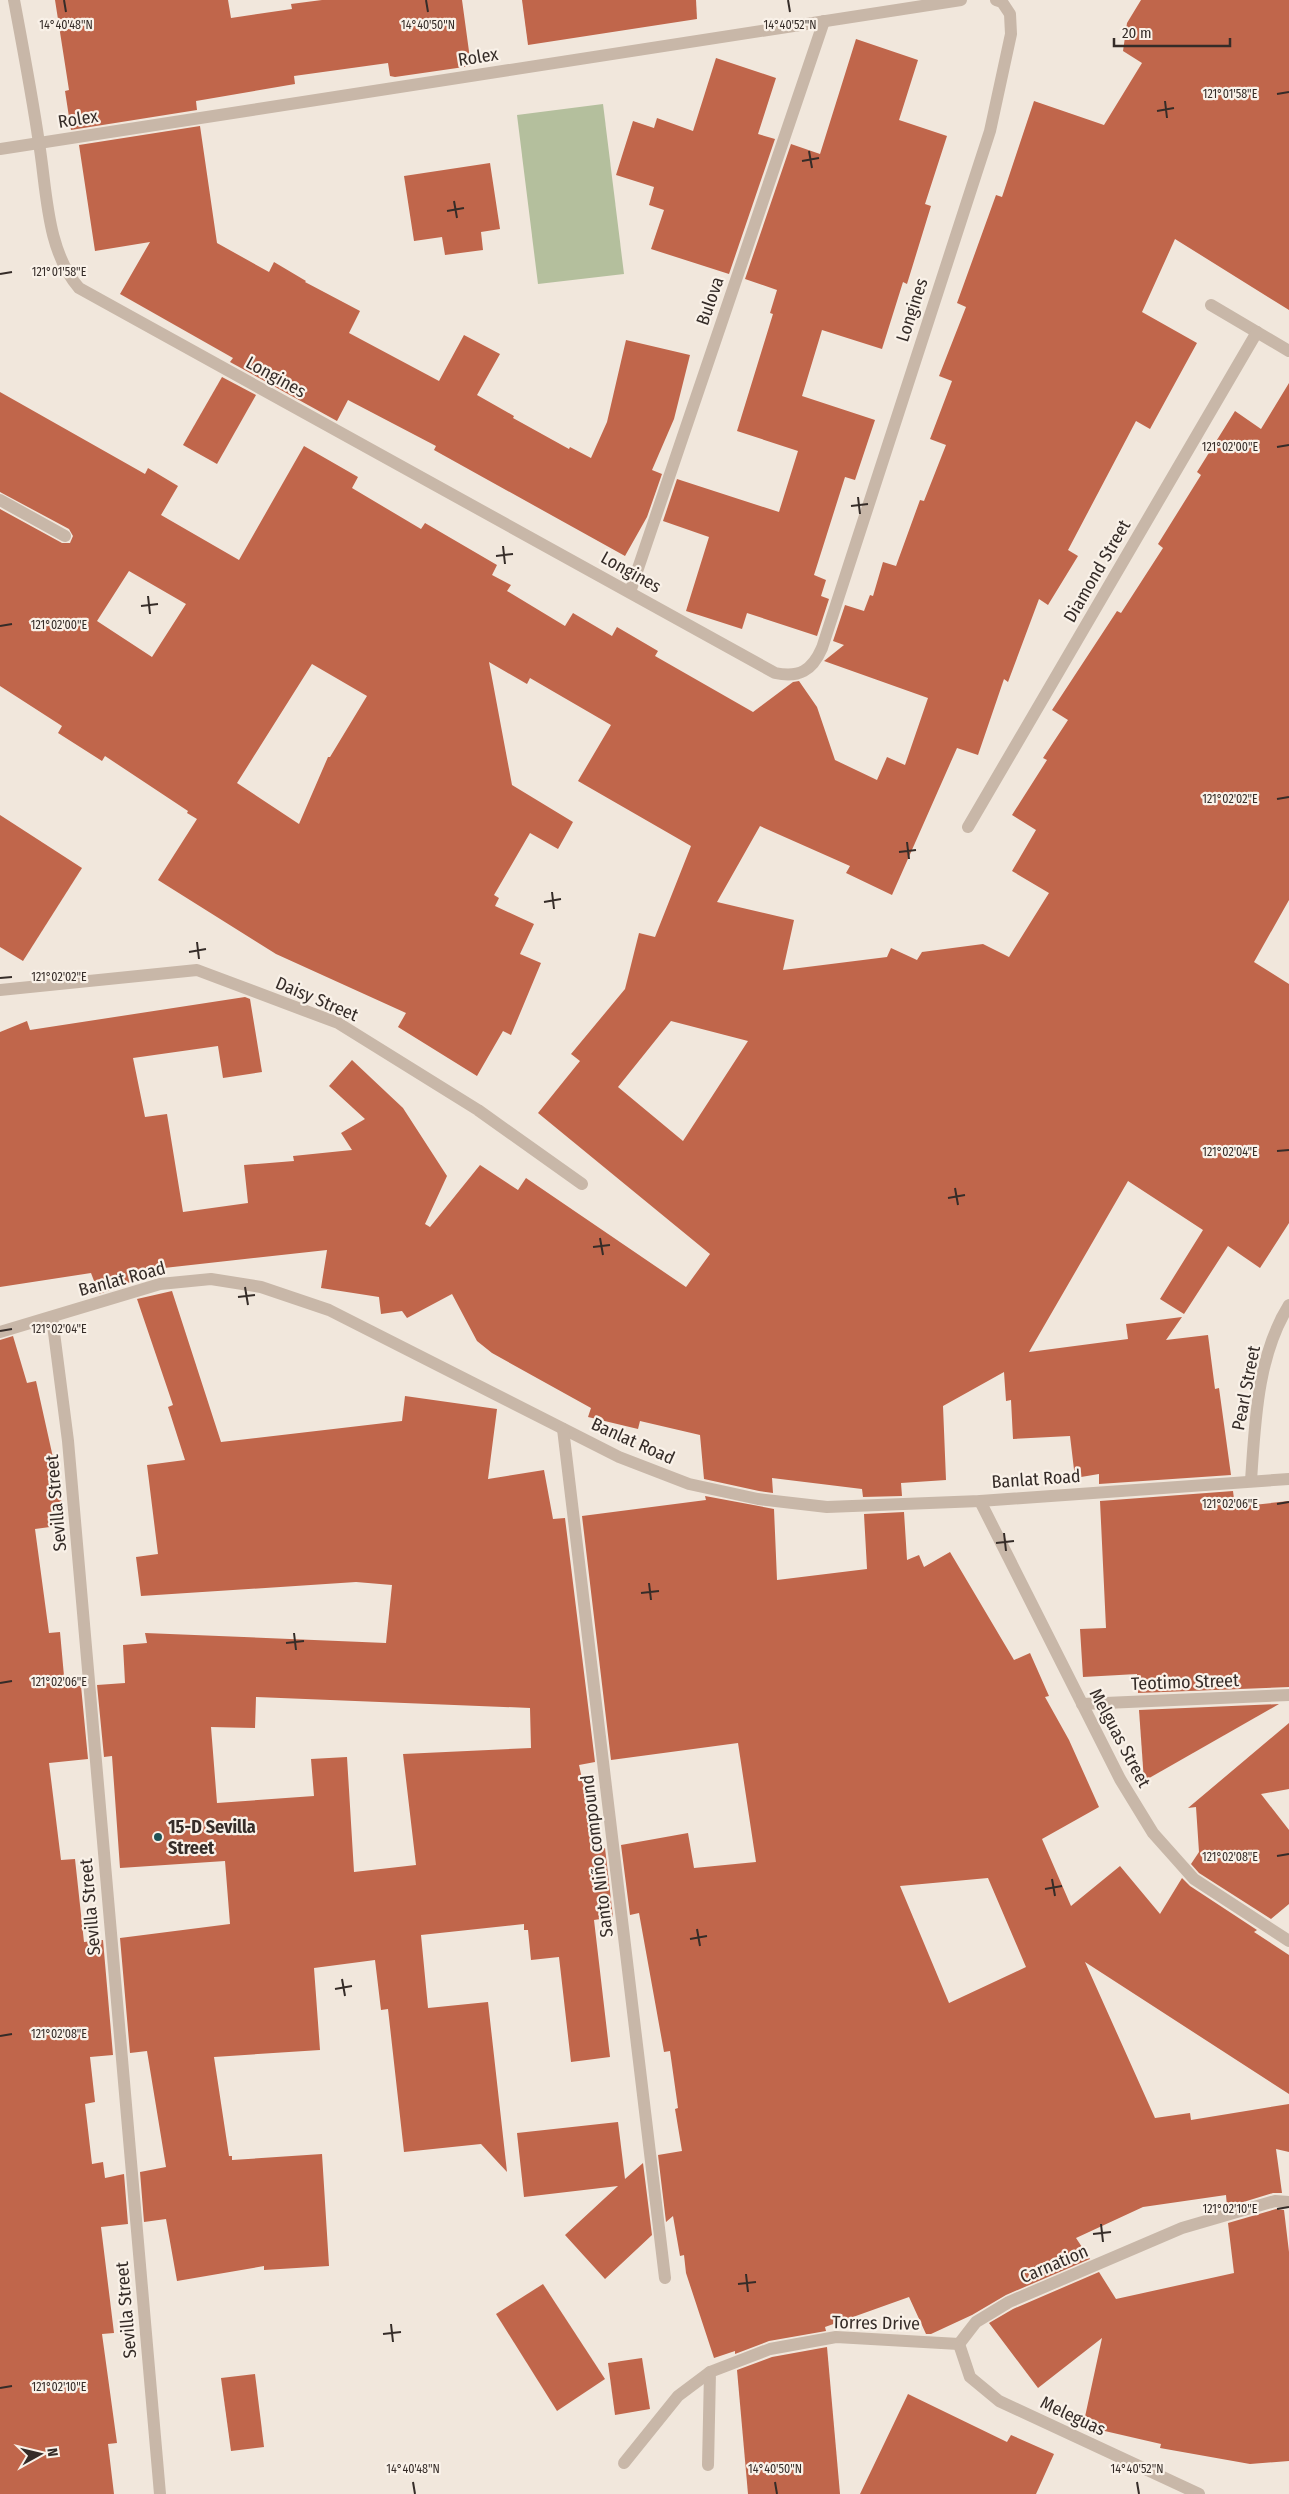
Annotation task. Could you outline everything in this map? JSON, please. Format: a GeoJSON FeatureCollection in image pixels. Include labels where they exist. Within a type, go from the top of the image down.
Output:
{"type":"FeatureCollection","features":[{"type":"Feature","properties":{"kind":"street","name":"Longines"},"geometry":{"type":"LineString","coordinates":[[14,0],[51,222],[60,259],[68,276],[79,288],[775,673],[789,676],[805,671],[816,662],[990,131],[1011,34],[1010,14],[1000,1]]}},
{"type":"Feature","properties":{"kind":"street","name":"Rolex"},"geometry":{"type":"LineString","coordinates":[[0,149],[961,0]]}},
{"type":"Feature","properties":{"kind":"street","name":"Bulova"},"geometry":{"type":"LineString","coordinates":[[630,592],[824,21]]}},
{"type":"Feature","properties":{"kind":"street"},"geometry":{"type":"LineString","coordinates":[[1211,304],[1289,351]]}},
{"type":"Feature","properties":{"kind":"street","name":"Diamond Street"},"geometry":{"type":"LineString","coordinates":[[968,827],[1257,332]]}},
{"type":"Feature","properties":{"kind":"street"},"geometry":{"type":"LineString","coordinates":[[0,500],[65,536]]}},
{"type":"Feature","properties":{"kind":"street","name":"Daisy Street"},"geometry":{"type":"LineString","coordinates":[[0,990],[197,970],[338,1023],[478,1110],[582,1184]]}},
{"type":"Feature","properties":{"kind":"street","name":"Banlat Road"},"geometry":{"type":"LineString","coordinates":[[0,1332],[160,1284],[211,1279],[261,1287],[328,1310],[619,1457],[689,1484],[758,1499],[827,1507],[980,1501],[1289,1478]]}},
{"type":"Feature","properties":{"kind":"street","name":"Pearl Street"},"geometry":{"type":"LineString","coordinates":[[1251,1481],[1255,1419],[1265,1366],[1282,1317],[1289,1305]]}},
{"type":"Feature","properties":{"kind":"street","name":"Sevilla Street"},"geometry":{"type":"LineString","coordinates":[[52,1317],[68,1441],[160,2494]]}},
{"type":"Feature","properties":{"kind":"street","name":"Santo Niño compound"},"geometry":{"type":"LineString","coordinates":[[564,1429],[665,2278]]}},
{"type":"Feature","properties":{"kind":"street","name":"Melguas Street"},"geometry":{"type":"LineString","coordinates":[[980,1501],[1120,1779],[1153,1833],[1194,1880],[1289,1941]]}},
{"type":"Feature","properties":{"kind":"street","name":"Teotimo Street"},"geometry":{"type":"LineString","coordinates":[[1082,1704],[1289,1695]]}},
{"type":"Feature","properties":{"kind":"street","name":"Carnation"},"geometry":{"type":"LineString","coordinates":[[959,2344],[976,2322],[1009,2302],[1155,2239],[1182,2228],[1275,2200],[1289,2202]]}},
{"type":"Feature","properties":{"kind":"street","name":"Torres Drive"},"geometry":{"type":"LineString","coordinates":[[624,2463],[678,2396],[710,2372],[770,2349],[836,2337],[959,2344]]}},
{"type":"Feature","properties":{"kind":"street","name":"Meleguas"},"geometry":{"type":"LineString","coordinates":[[959,2344],[970,2377],[999,2401],[1199,2494]]}},
{"type":"Feature","properties":{"kind":"street"},"geometry":{"type":"LineString","coordinates":[[708,2465],[710,2372]]}},
{"type":"Feature","properties":{"kind":"green space"},"geometry":{"type":"Polygon","coordinates":[[[603,104],[624,274],[538,284],[517,115],[603,104]]]}},
{"type":"Feature","properties":{"kind":"building"},"geometry":{"type":"Polygon","coordinates":[[[55,0],[228,0],[231,18],[292,9],[291,4],[322,0],[462,0],[471,66],[395,77],[390,76],[388,63],[294,76],[295,84],[196,101],[197,110],[71,130],[65,91],[69,90],[55,0]]]}},
{"type":"Feature","properties":{"kind":"building"},"geometry":{"type":"Polygon","coordinates":[[[522,0],[696,0],[697,19],[528,45],[522,0]]]}},
{"type":"Feature","properties":{"kind":"building"},"geometry":{"type":"Polygon","coordinates":[[[1141,0],[1289,0],[1289,310],[1175,239],[1142,312],[1197,343],[1150,429],[1136,421],[1068,550],[1078,556],[1048,605],[1039,599],[1008,682],[1004,679],[978,755],[957,748],[892,895],[846,873],[850,866],[760,826],[717,902],[794,920],[783,970],[887,957],[891,948],[917,960],[922,952],[983,944],[1009,957],[1049,893],[1012,871],[1036,830],[1012,815],[1047,760],[1043,758],[1068,720],[1052,710],[1117,611],[1121,613],[1163,548],[1158,544],[1201,475],[1197,472],[1235,411],[1261,429],[1289,383],[1289,900],[1254,962],[1289,984],[1289,1223],[1260,1268],[1228,1246],[1184,1314],[1160,1299],[1203,1230],[1128,1181],[1029,1352],[1128,1339],[1126,1324],[1182,1317],[1166,1340],[1208,1335],[1215,1389],[1219,1388],[1231,1475],[1099,1484],[1099,1474],[1075,1478],[1070,1436],[1013,1439],[1011,1400],[1006,1401],[1004,1372],[943,1406],[946,1480],[901,1483],[902,1496],[863,1497],[862,1489],[772,1478],[773,1493],[759,1491],[704,1479],[700,1435],[640,1421],[638,1429],[588,1417],[591,1408],[492,1353],[477,1341],[452,1294],[407,1318],[402,1311],[381,1314],[379,1297],[321,1288],[327,1250],[164,1268],[166,1275],[131,1282],[99,1294],[91,1273],[0,1287],[0,1032],[27,1021],[30,1030],[245,997],[250,999],[262,1072],[223,1078],[218,1046],[133,1058],[145,1117],[167,1114],[183,1212],[248,1203],[244,1165],[294,1161],[293,1156],[352,1150],[341,1133],[365,1119],[329,1086],[352,1060],[403,1108],[447,1176],[425,1224],[430,1227],[480,1165],[518,1190],[526,1178],[686,1287],[710,1254],[538,1113],[580,1061],[571,1054],[625,989],[639,933],[655,937],[691,846],[578,781],[611,725],[530,678],[527,684],[489,662],[512,785],[573,822],[558,849],[530,833],[494,895],[499,898],[495,906],[534,924],[520,954],[541,963],[511,1035],[503,1031],[477,1076],[398,1027],[406,1013],[276,954],[158,880],[197,819],[187,813],[188,811],[105,756],[102,761],[58,733],[62,726],[0,686],[0,509],[62,543],[70,543],[73,536],[69,529],[0,492],[0,392],[145,474],[148,468],[178,486],[161,515],[239,560],[304,446],[358,477],[352,488],[421,529],[425,523],[497,565],[492,575],[511,585],[507,591],[565,626],[573,613],[612,636],[617,627],[658,651],[655,656],[753,712],[793,682],[799,681],[817,707],[835,760],[877,780],[887,757],[905,765],[928,698],[824,661],[844,645],[833,641],[845,605],[864,611],[870,595],[873,596],[883,562],[896,566],[920,500],[924,501],[946,445],[930,439],[952,381],[939,376],[966,307],[957,303],[996,195],[1002,197],[1034,101],[1104,125],[1142,63],[1123,51],[1127,23],[1141,0]],[[129,571],[97,621],[152,657],[186,604],[129,571]],[[312,664],[237,783],[299,824],[328,757],[330,757],[367,696],[312,664]],[[671,1021],[618,1087],[683,1141],[748,1041],[671,1021]]]}},
{"type":"Feature","properties":{"kind":"building"},"geometry":{"type":"Polygon","coordinates":[[[856,39],[918,60],[899,120],[947,136],[925,204],[931,206],[907,284],[903,282],[882,349],[822,330],[802,396],[875,420],[855,480],[845,477],[814,575],[826,580],[821,596],[829,599],[817,636],[747,613],[742,629],[686,611],[709,537],[663,521],[677,479],[779,512],[798,451],[737,431],[773,314],[770,313],[777,290],[745,279],[791,144],[820,154],[856,39]]]}},
{"type":"Feature","properties":{"kind":"building"},"geometry":{"type":"Polygon","coordinates":[[[716,58],[776,78],[758,134],[775,139],[729,274],[651,249],[664,210],[649,205],[654,187],[616,175],[633,121],[654,128],[657,118],[693,131],[716,58]]]}},
{"type":"Feature","properties":{"kind":"building"},"geometry":{"type":"Polygon","coordinates":[[[200,126],[217,243],[269,272],[274,262],[305,282],[360,311],[349,333],[439,381],[464,335],[500,354],[477,395],[514,416],[513,418],[569,449],[570,447],[591,458],[607,422],[626,340],[690,355],[674,419],[652,470],[662,474],[647,517],[625,556],[434,450],[436,446],[348,400],[337,421],[230,362],[233,358],[120,294],[150,242],[95,251],[79,145],[200,126]]]}},
{"type":"Feature","properties":{"kind":"building"},"geometry":{"type":"Polygon","coordinates":[[[490,163],[500,229],[481,232],[483,250],[445,255],[442,237],[414,241],[404,176],[490,163]]]}},
{"type":"Feature","properties":{"kind":"building"},"geometry":{"type":"Polygon","coordinates":[[[222,377],[256,395],[217,464],[183,445],[222,377]]]}},
{"type":"Feature","properties":{"kind":"building"},"geometry":{"type":"Polygon","coordinates":[[[0,815],[82,868],[23,961],[0,947],[0,815]]]}},
{"type":"Feature","properties":{"kind":"building"},"geometry":{"type":"Polygon","coordinates":[[[172,1291],[221,1442],[402,1421],[405,1396],[497,1409],[488,1479],[544,1470],[553,1519],[565,1518],[595,1762],[579,1765],[585,1792],[591,1850],[605,1848],[613,1917],[594,1920],[610,2057],[571,2062],[559,1957],[531,1960],[528,1930],[524,1930],[524,1924],[421,1935],[428,2008],[488,2002],[507,2172],[481,2144],[404,2152],[388,2009],[381,2010],[375,1960],[314,1968],[320,2050],[214,2057],[229,2156],[232,2156],[232,2160],[322,2154],[329,2266],[264,2270],[264,2266],[177,2281],[166,2219],[144,2222],[140,2172],[166,2167],[147,2051],[130,2053],[120,1938],[230,1924],[225,1861],[120,1868],[112,1756],[104,1757],[97,1685],[125,1683],[123,1645],[147,1643],[145,1633],[386,1643],[392,1585],[356,1582],[141,1596],[136,1557],[158,1554],[147,1465],[185,1460],[168,1407],[173,1405],[137,1299],[172,1291]],[[256,1697],[255,1728],[211,1727],[217,1803],[314,1796],[311,1759],[347,1757],[354,1872],[416,1865],[403,1754],[531,1748],[530,1708],[256,1697]]]}},
{"type":"Feature","properties":{"kind":"building"},"geometry":{"type":"Polygon","coordinates":[[[13,1336],[27,1383],[36,1381],[58,1480],[65,1525],[35,1529],[49,1633],[60,1632],[65,1687],[81,1686],[88,1759],[49,1763],[61,1860],[75,1859],[84,1942],[103,1940],[113,2055],[90,2057],[95,2102],[85,2104],[92,2164],[103,2162],[105,2178],[124,2174],[128,2224],[101,2227],[114,2333],[102,2334],[117,2443],[108,2444],[114,2494],[0,2494],[0,1340],[13,1336]]]}},
{"type":"Feature","properties":{"kind":"building"},"geometry":{"type":"Polygon","coordinates":[[[1233,1491],[1235,1507],[1289,1501],[1289,1687],[1138,1693],[1137,1674],[1083,1677],[1080,1629],[1106,1628],[1100,1501],[1233,1491]]]}},
{"type":"Feature","properties":{"kind":"building"},"geometry":{"type":"Polygon","coordinates":[[[705,1496],[774,1509],[777,1580],[867,1569],[864,1514],[904,1512],[907,1560],[919,1555],[924,1567],[950,1552],[1014,1660],[1030,1653],[1049,1696],[1045,1697],[1069,1740],[1099,1807],[1042,1839],[1071,1906],[1120,1866],[1160,1914],[1182,1878],[1190,1886],[1257,1930],[1254,1932],[1289,1955],[1289,2094],[1085,1962],[1155,2118],[1190,2113],[1191,2120],[1289,2104],[1289,2152],[1276,2149],[1282,2193],[1273,2193],[1227,2207],[1226,2195],[1143,2207],[1076,2238],[1090,2259],[1006,2295],[972,2315],[931,2334],[926,2334],[909,2297],[825,2327],[826,2331],[769,2341],[735,2354],[735,2351],[714,2358],[686,2273],[684,2255],[680,2256],[673,2216],[666,2222],[658,2155],[682,2151],[675,2109],[678,2108],[670,2051],[664,2052],[639,1913],[630,1915],[621,1845],[688,1833],[694,1868],[756,1862],[738,1743],[611,1760],[582,1516],[706,1500],[705,1496]],[[988,1878],[900,1886],[949,2003],[1026,1967],[988,1878]]]}},
{"type":"Feature","properties":{"kind":"building"},"geometry":{"type":"Polygon","coordinates":[[[1279,1704],[1144,1781],[1139,1710],[1279,1704]]]}},
{"type":"Feature","properties":{"kind":"building"},"geometry":{"type":"Polygon","coordinates":[[[1289,1723],[1289,1789],[1261,1794],[1289,1830],[1289,1904],[1271,1919],[1199,1873],[1191,1864],[1199,1852],[1196,1807],[1188,1808],[1289,1723]]]}},
{"type":"Feature","properties":{"kind":"building"},"geometry":{"type":"Polygon","coordinates":[[[618,2122],[625,2179],[643,2163],[652,2235],[605,2279],[565,2235],[618,2186],[524,2197],[517,2133],[618,2122]]]}},
{"type":"Feature","properties":{"kind":"building"},"geometry":{"type":"Polygon","coordinates":[[[1276,2209],[1284,2210],[1289,2252],[1289,2461],[1250,2464],[1160,2448],[1161,2444],[1083,2426],[1102,2338],[1038,2388],[989,2323],[1013,2309],[1099,2272],[1116,2299],[1234,2273],[1228,2223],[1276,2209]]]}},
{"type":"Feature","properties":{"kind":"building"},"geometry":{"type":"Polygon","coordinates":[[[543,2284],[605,2379],[557,2411],[496,2314],[543,2284]]]}},
{"type":"Feature","properties":{"kind":"building"},"geometry":{"type":"Polygon","coordinates":[[[827,2347],[840,2494],[748,2494],[737,2370],[772,2357],[827,2347]]]}},
{"type":"Feature","properties":{"kind":"building"},"geometry":{"type":"Polygon","coordinates":[[[642,2358],[650,2409],[615,2415],[608,2363],[642,2358]]]}},
{"type":"Feature","properties":{"kind":"building"},"geometry":{"type":"Polygon","coordinates":[[[255,2374],[264,2447],[231,2451],[221,2378],[255,2374]]]}},
{"type":"Feature","properties":{"kind":"building"},"geometry":{"type":"Polygon","coordinates":[[[908,2394],[1007,2442],[1011,2435],[1054,2454],[1036,2494],[860,2494],[908,2394]]]}},
{"type":"Feature","properties":{"kind":"place","name":"15-D Sevilla Street"},"geometry":{"type":"Point","coordinates":[158,1837]}}]}
